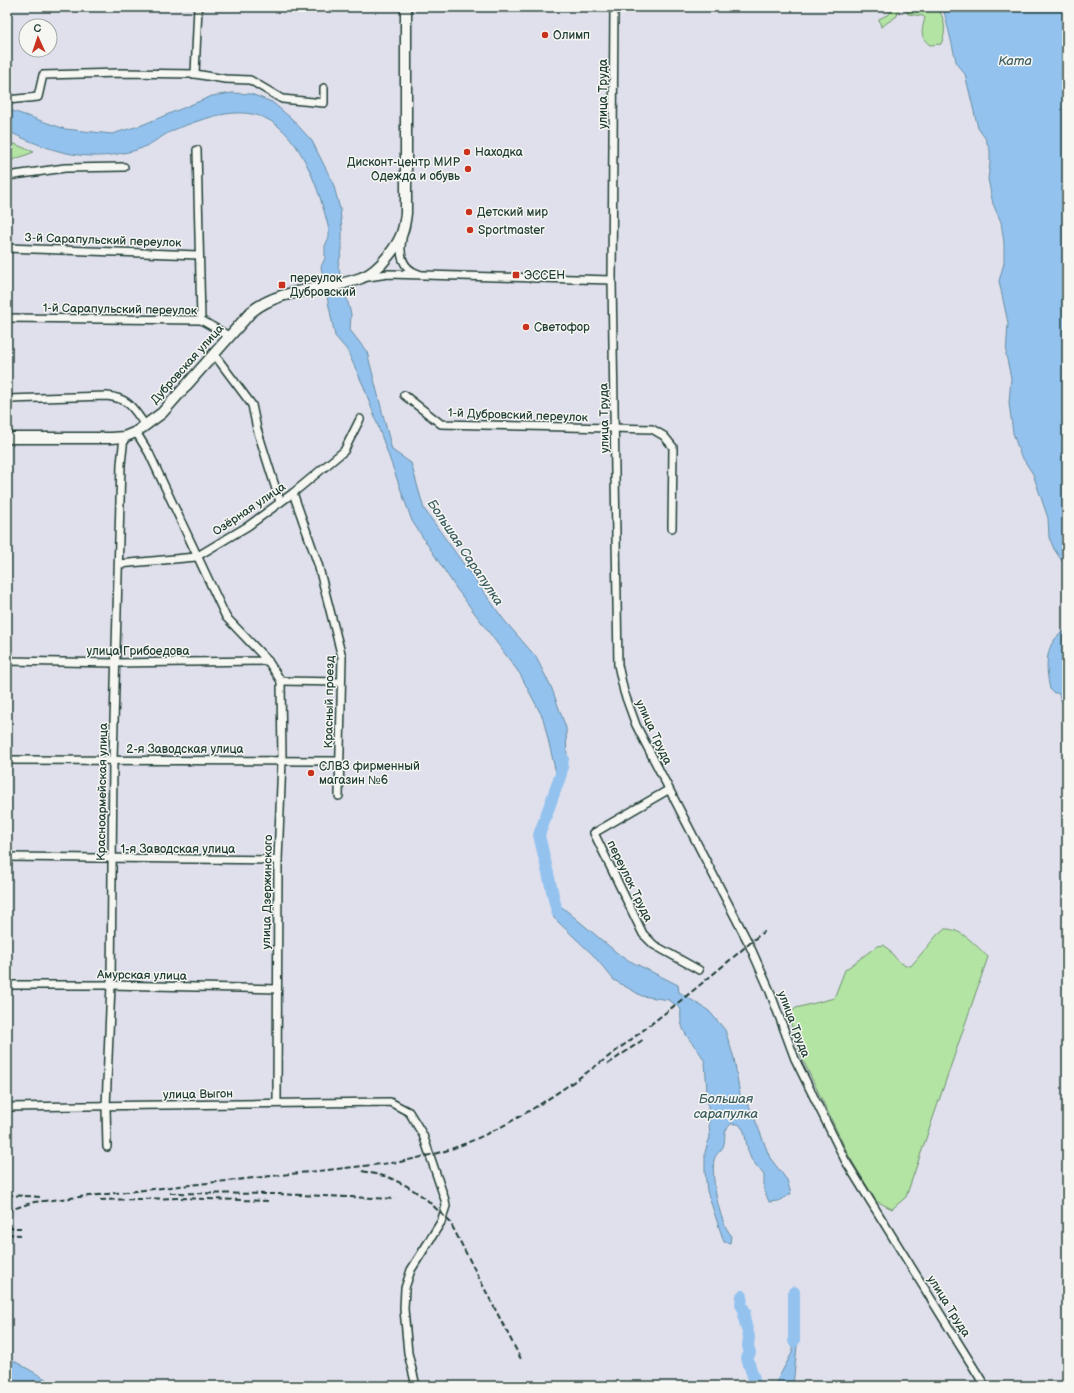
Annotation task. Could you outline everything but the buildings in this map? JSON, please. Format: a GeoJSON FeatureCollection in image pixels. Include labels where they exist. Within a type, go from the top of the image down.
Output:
{"type":"FeatureCollection","features":[{"type":"Feature","properties":{"kind":"main road"},"geometry":{"type":"LineString","coordinates":[[358,279],[374,272],[384,262],[403,234],[407,188],[406,7]]}},
{"type":"Feature","properties":{"kind":"main road","name":"Дубровская улица"},"geometry":{"type":"LineString","coordinates":[[7,438],[124,437],[136,432],[146,426],[183,390],[229,336],[251,312],[261,304],[286,294],[358,279]]}},
{"type":"Feature","properties":{"kind":"street"},"geometry":{"type":"LineString","coordinates":[[195,74],[198,7]]}},
{"type":"Feature","properties":{"kind":"street","name":"улица Труда"},"geometry":{"type":"LineString","coordinates":[[614,7],[612,280],[618,665],[624,692],[636,725],[668,790],[749,944],[769,989],[795,1059],[845,1160],[985,1386]]}},
{"type":"Feature","properties":{"kind":"street"},"geometry":{"type":"LineString","coordinates":[[7,100],[38,97],[43,75],[120,73],[195,74],[226,79],[250,80],[282,99],[324,103],[324,88]]}},
{"type":"Feature","properties":{"kind":"street"},"geometry":{"type":"LineString","coordinates":[[196,150],[201,320]]}},
{"type":"Feature","properties":{"kind":"street"},"geometry":{"type":"LineString","coordinates":[[7,176],[65,168],[124,167]]}},
{"type":"Feature","properties":{"kind":"street"},"geometry":{"type":"LineString","coordinates":[[403,234],[400,250],[403,261],[414,272],[423,275]]}},
{"type":"Feature","properties":{"kind":"street","name":"3-й Сарапульский переулок"},"geometry":{"type":"LineString","coordinates":[[7,248],[198,255]]}},
{"type":"Feature","properties":{"kind":"street"},"geometry":{"type":"LineString","coordinates":[[358,279],[388,274],[612,280]]}},
{"type":"Feature","properties":{"kind":"street","name":"1-й Сарапульский переулок"},"geometry":{"type":"LineString","coordinates":[[7,318],[201,320],[229,336]]}},
{"type":"Feature","properties":{"kind":"street"},"geometry":{"type":"LineString","coordinates":[[214,354],[252,405],[257,429],[280,502]]}},
{"type":"Feature","properties":{"kind":"street","name":"1-й Дубровский переулок"},"geometry":{"type":"LineString","coordinates":[[404,395],[441,424],[652,429],[664,436],[672,447],[672,528]]}},
{"type":"Feature","properties":{"kind":"street"},"geometry":{"type":"LineString","coordinates":[[7,399],[107,396],[120,398],[128,403],[146,426]]}},
{"type":"Feature","properties":{"kind":"street","name":"Озёрная улица"},"geometry":{"type":"LineString","coordinates":[[119,564],[196,557],[248,526],[293,493],[344,451],[360,418]]}},
{"type":"Feature","properties":{"kind":"street"},"geometry":{"type":"LineString","coordinates":[[136,432],[148,453],[196,557],[226,617],[268,661],[281,682],[341,682]]}},
{"type":"Feature","properties":{"kind":"street","name":"Красноармейская улица"},"geometry":{"type":"LineString","coordinates":[[107,1147],[106,1107],[111,985],[115,663],[121,464],[124,437]]}},
{"type":"Feature","properties":{"kind":"street","name":"Красный проезд"},"geometry":{"type":"LineString","coordinates":[[293,493],[318,564],[342,657],[339,796]]}},
{"type":"Feature","properties":{"kind":"street","name":"улица Грибоедова"},"geometry":{"type":"LineString","coordinates":[[7,661],[115,663],[268,661]]}},
{"type":"Feature","properties":{"kind":"street","name":"улица Дзержинского"},"geometry":{"type":"LineString","coordinates":[[277,1103],[278,860],[282,760],[281,682]]}},
{"type":"Feature","properties":{"kind":"street","name":"2-я Заводская улица"},"geometry":{"type":"LineString","coordinates":[[7,760],[339,760]]}},
{"type":"Feature","properties":{"kind":"street","name":"переулок Труда"},"geometry":{"type":"LineString","coordinates":[[668,790],[594,833],[643,934],[654,945],[698,970]]}},
{"type":"Feature","properties":{"kind":"street","name":"1-я Заводская улица"},"geometry":{"type":"LineString","coordinates":[[7,857],[278,860]]}},
{"type":"Feature","properties":{"kind":"street","name":"Амурская улица"},"geometry":{"type":"LineString","coordinates":[[7,985],[111,985],[277,989]]}},
{"type":"Feature","properties":{"kind":"street","name":"улица Выгон"},"geometry":{"type":"LineString","coordinates":[[7,1107],[106,1107],[390,1102],[409,1112],[423,1135],[446,1206],[441,1222],[412,1270],[405,1288],[404,1304],[408,1354],[416,1386]]}},
{"type":"Feature","properties":{"kind":"green space"},"geometry":{"type":"Polygon","coordinates":[[[894,7],[899,7],[897,16],[881,27],[879,19],[889,14],[894,7]]]}},
{"type":"Feature","properties":{"kind":"green space"},"geometry":{"type":"Polygon","coordinates":[[[905,7],[937,7],[942,16],[944,25],[944,35],[941,44],[930,45],[924,39],[922,33],[925,18],[923,16],[908,14],[905,7]]]}},
{"type":"Feature","properties":{"kind":"green space"},"geometry":{"type":"Polygon","coordinates":[[[7,141],[34,152],[7,162],[7,141]]]}},
{"type":"Feature","properties":{"kind":"green space"},"geometry":{"type":"Polygon","coordinates":[[[944,929],[957,931],[968,938],[988,957],[906,1197],[892,1209],[876,1201],[849,1156],[801,1056],[790,1021],[790,1013],[796,1008],[834,998],[845,970],[877,946],[884,945],[899,961],[911,966],[944,929]]]}},
{"type":"Feature","properties":{"kind":"water","name":"Kama"},"geometry":{"type":"Polygon","coordinates":[[[943,7],[1067,7],[1067,564],[1062,561],[1054,549],[1049,537],[1048,518],[1033,474],[1020,454],[1013,433],[1009,403],[1011,378],[1006,355],[1008,323],[999,281],[1004,263],[1004,243],[1001,222],[993,204],[988,179],[990,150],[985,138],[978,128],[965,74],[957,65],[943,7]]]}},
{"type":"Feature","properties":{"kind":"water"},"geometry":{"type":"Polygon","coordinates":[[[232,93],[251,94],[272,102],[292,119],[312,141],[333,183],[340,209],[342,230],[342,250],[338,266],[351,314],[350,330],[367,352],[392,450],[411,463],[424,509],[504,620],[536,657],[552,689],[566,728],[567,760],[562,775],[556,773],[543,718],[520,674],[456,588],[412,521],[364,387],[347,350],[335,336],[321,267],[325,258],[325,246],[329,237],[329,230],[320,197],[296,145],[271,121],[246,113],[226,114],[205,119],[167,133],[146,146],[112,155],[84,156],[71,154],[45,147],[7,131],[7,109],[65,129],[112,134],[142,125],[212,96],[232,93]]]}},
{"type":"Feature","properties":{"kind":"water"},"geometry":{"type":"Polygon","coordinates":[[[1067,630],[1067,706],[1062,702],[1058,693],[1054,693],[1050,689],[1047,663],[1050,647],[1054,640],[1067,630]]]}},
{"type":"Feature","properties":{"kind":"water","name":"Большая сарапулка"},"geometry":{"type":"Polygon","coordinates":[[[562,907],[622,957],[678,985],[679,992],[709,1011],[725,1030],[734,1058],[740,1095],[751,1109],[770,1158],[787,1180],[791,1194],[778,1201],[769,1202],[764,1189],[764,1175],[751,1159],[744,1131],[739,1124],[731,1124],[726,1130],[723,1147],[714,1160],[713,1168],[717,1199],[723,1220],[731,1235],[730,1243],[724,1242],[707,1191],[705,1152],[710,1137],[705,1062],[688,1038],[682,1026],[681,1009],[669,1000],[642,996],[614,980],[593,955],[553,917],[562,907]]]}},
{"type":"Feature","properties":{"kind":"water"},"geometry":{"type":"Polygon","coordinates":[[[796,1324],[797,1346],[793,1386],[774,1386],[792,1353],[793,1326],[796,1324]]]}},
{"type":"Feature","properties":{"kind":"water"},"geometry":{"type":"Polygon","coordinates":[[[7,1357],[58,1386],[11,1386],[7,1384],[7,1357]]]}},
{"type":"Feature","properties":{"kind":"waterway","name":"Большая Сарапулка"},"geometry":{"type":"LineString","coordinates":[[563,758],[561,774],[539,835],[557,912],[569,922]]}},
{"type":"Feature","properties":{"kind":"waterway","name":"Большая Сарапулка"},"geometry":{"type":"LineString","coordinates":[[794,1292],[794,1341]]}},
{"type":"Feature","properties":{"kind":"waterway","name":"Большая Сарапулка"},"geometry":{"type":"LineString","coordinates":[[742,1296],[741,1305],[745,1311],[744,1318],[749,1337],[748,1346],[750,1353],[747,1358],[754,1379],[754,1386]]}},
{"type":"Feature","properties":{"kind":"railway"},"geometry":{"type":"LineString","coordinates":[[7,1211],[34,1202],[400,1162],[448,1150],[501,1127],[571,1084],[665,1013],[764,931]]}},
{"type":"Feature","properties":{"kind":"railway"},"geometry":{"type":"LineString","coordinates":[[608,1064],[644,1039]]}},
{"type":"Feature","properties":{"kind":"railway"},"geometry":{"type":"LineString","coordinates":[[362,1171],[388,1177],[407,1186],[425,1198],[450,1222],[522,1361]]}},
{"type":"Feature","properties":{"kind":"railway"},"geometry":{"type":"LineString","coordinates":[[170,1193],[277,1194],[395,1199]]}},
{"type":"Feature","properties":{"kind":"railway"},"geometry":{"type":"LineString","coordinates":[[7,1195],[42,1197]]}},
{"type":"Feature","properties":{"kind":"railway"},"geometry":{"type":"LineString","coordinates":[[100,1200],[178,1198],[270,1201]]}},
{"type":"Feature","properties":{"kind":"railway"},"geometry":{"type":"LineString","coordinates":[[7,1228],[21,1228]]}},
{"type":"Feature","properties":{"kind":"railway"},"geometry":{"type":"LineString","coordinates":[[7,1234],[21,1235]]}},
{"type":"Feature","properties":{"kind":"place","name":"Олимп"},"geometry":{"type":"Point","coordinates":[545,35]}},
{"type":"Feature","properties":{"kind":"place","name":"Находка"},"geometry":{"type":"Point","coordinates":[467,152]}},
{"type":"Feature","properties":{"kind":"place","name":"Дисконт-центр МИР Одежда и обувь"},"geometry":{"type":"Point","coordinates":[468,169]}},
{"type":"Feature","properties":{"kind":"place","name":"Детский мир"},"geometry":{"type":"Point","coordinates":[469,212]}},
{"type":"Feature","properties":{"kind":"place","name":"Sportmaster"},"geometry":{"type":"Point","coordinates":[470,230]}},
{"type":"Feature","properties":{"kind":"place","name":"ЭССЕН"},"geometry":{"type":"Point","coordinates":[516,275]}},
{"type":"Feature","properties":{"kind":"place","name":"переулок Дубровский"},"geometry":{"type":"Point","coordinates":[282,285]}},
{"type":"Feature","properties":{"kind":"place","name":"Светофор"},"geometry":{"type":"Point","coordinates":[526,327]}},
{"type":"Feature","properties":{"kind":"place","name":"СЛВЗ фирменный магазин №6"},"geometry":{"type":"Point","coordinates":[311,773]}}]}
